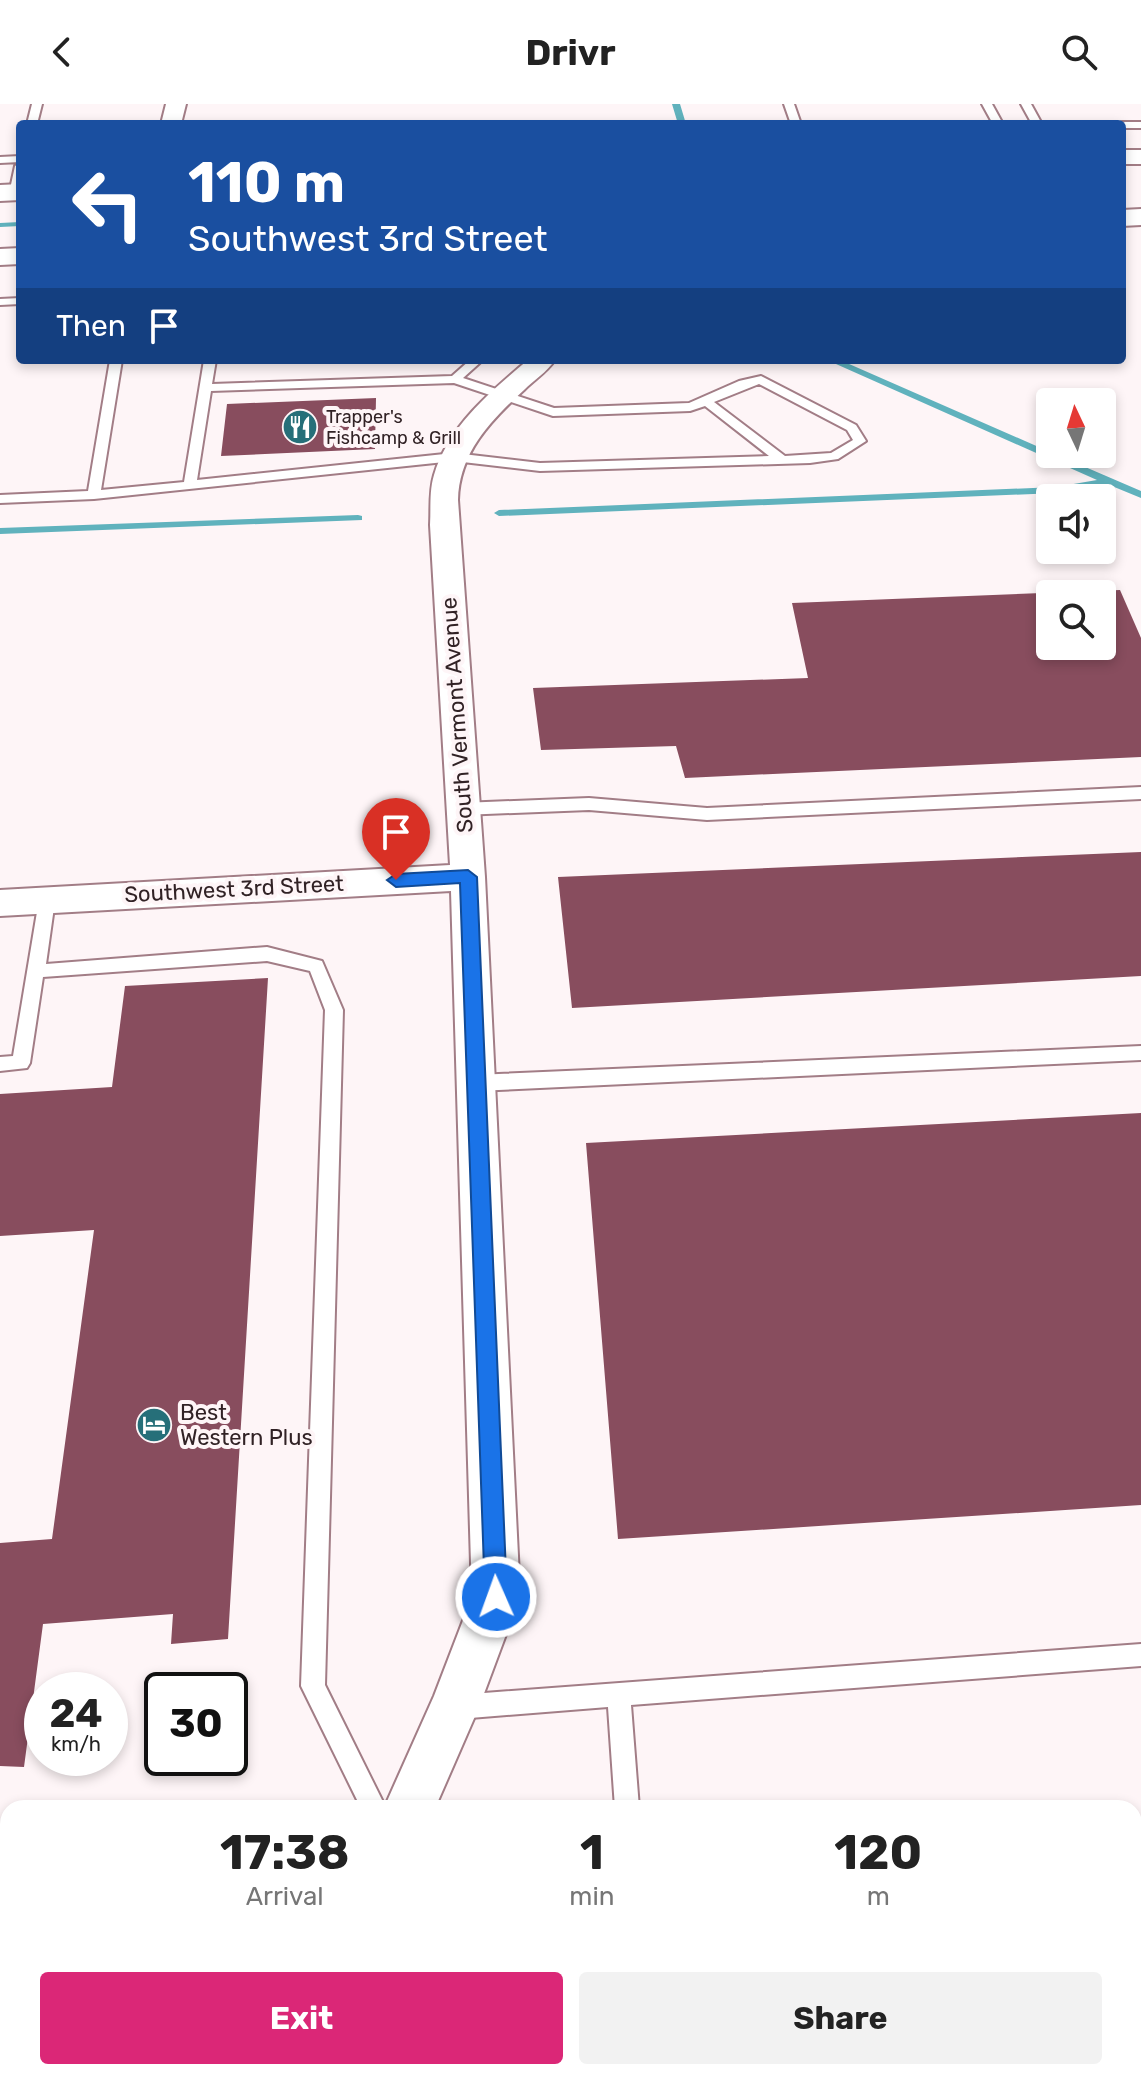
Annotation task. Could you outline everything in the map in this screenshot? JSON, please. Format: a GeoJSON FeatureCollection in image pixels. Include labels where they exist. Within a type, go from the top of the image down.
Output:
{"type":"FeatureCollection","features":[{"type":"Feature","properties":{"kind":"street","name":"South Vermont Avenue"},"geometry":{"type":"LineString","coordinates":[[413,1800],[454,1707],[496,1597],[468,877],[444,525],[446,477],[454,457],[501,395],[538,364]]}},
{"type":"Feature","properties":{"kind":"street","name":"Southwest 3rd Street"},"geometry":{"type":"LineString","coordinates":[[0,903],[468,877]]}},
{"type":"Feature","properties":{"kind":"lane"},"geometry":{"type":"LineString","coordinates":[[94,495],[115,364]]}},
{"type":"Feature","properties":{"kind":"lane"},"geometry":{"type":"LineString","coordinates":[[190,483],[209,364]]}},
{"type":"Feature","properties":{"kind":"lane"},"geometry":{"type":"LineString","coordinates":[[455,379],[472,364]]}},
{"type":"Feature","properties":{"kind":"lane"},"geometry":{"type":"LineString","coordinates":[[0,499],[94,495],[190,483],[367,468],[423,458],[454,457],[540,467],[782,460],[834,456],[860,441],[852,428],[761,380],[751,380],[708,403],[671,409],[566,413],[540,409],[455,379],[206,388]]}},
{"type":"Feature","properties":{"kind":"lane"},"geometry":{"type":"LineString","coordinates":[[708,403],[782,460]]}},
{"type":"Feature","properties":{"kind":"lane"},"geometry":{"type":"LineString","coordinates":[[462,809],[589,804],[707,814],[1141,793]]}},
{"type":"Feature","properties":{"kind":"lane"},"geometry":{"type":"LineString","coordinates":[[0,1064],[21,1063],[47,900]]}},
{"type":"Feature","properties":{"kind":"lane"},"geometry":{"type":"LineString","coordinates":[[36,971],[267,954],[316,966],[334,1010],[313,1686],[370,1800]]}},
{"type":"Feature","properties":{"kind":"lane"},"geometry":{"type":"LineString","coordinates":[[476,1083],[1141,1053]]}},
{"type":"Feature","properties":{"kind":"lane"},"geometry":{"type":"LineString","coordinates":[[454,1707],[1141,1655]]}},
{"type":"Feature","properties":{"kind":"lane"},"geometry":{"type":"LineString","coordinates":[[619,1695],[626,1800]]}},
{"type":"Feature","properties":{"kind":"building","name":"Trapper's Fishcamp & Grill"},"geometry":{"type":"Polygon","coordinates":[[[376,398],[375,449],[221,456],[227,404],[376,398]]]}},
{"type":"Feature","properties":{"kind":"building"},"geometry":{"type":"Polygon","coordinates":[[[1116,590],[1120,590],[1141,638],[1141,757],[685,778],[676,746],[541,750],[533,688],[808,678],[792,603],[1036,593],[1036,660],[1116,660],[1116,590]]]}},
{"type":"Feature","properties":{"kind":"building"},"geometry":{"type":"Polygon","coordinates":[[[1141,852],[1141,976],[572,1008],[558,877],[1141,852]]]}},
{"type":"Feature","properties":{"kind":"building","name":"Best Western Plus"},"geometry":{"type":"Polygon","coordinates":[[[268,978],[228,1639],[171,1644],[173,1614],[43,1624],[37,1672],[24,1672],[24,1767],[0,1766],[0,1543],[52,1539],[94,1230],[0,1236],[0,1094],[112,1087],[125,986],[268,978]]]}},
{"type":"Feature","properties":{"kind":"building"},"geometry":{"type":"Polygon","coordinates":[[[1141,1113],[1141,1505],[618,1539],[586,1143],[1141,1113]]]}},
{"type":"Feature","properties":{"kind":"waterway"},"geometry":{"type":"LineString","coordinates":[[676,104],[681,120]]}},
{"type":"Feature","properties":{"kind":"waterway"},"geometry":{"type":"LineString","coordinates":[[0,225],[16,224]]}},
{"type":"Feature","properties":{"kind":"waterway"},"geometry":{"type":"LineString","coordinates":[[841,364],[1141,495]]}},
{"type":"Feature","properties":{"kind":"waterway"},"geometry":{"type":"LineString","coordinates":[[499,513],[1056,490],[1107,481]]}},
{"type":"Feature","properties":{"kind":"waterway"},"geometry":{"type":"LineString","coordinates":[[0,531],[358,518]]}},
{"type":"Feature","properties":{"kind":"place","name":"Trapper's Fishcamp & Grill"},"geometry":{"type":"Point","coordinates":[300,427]}},
{"type":"Feature","properties":{"kind":"place","name":"Best Western Plus"},"geometry":{"type":"Point","coordinates":[154,1425]}},
{"type":"Feature","properties":{"kind":"route"},"geometry":{"type":"LineString","coordinates":[[396,880],[468,877],[496,1597]]}}]}
